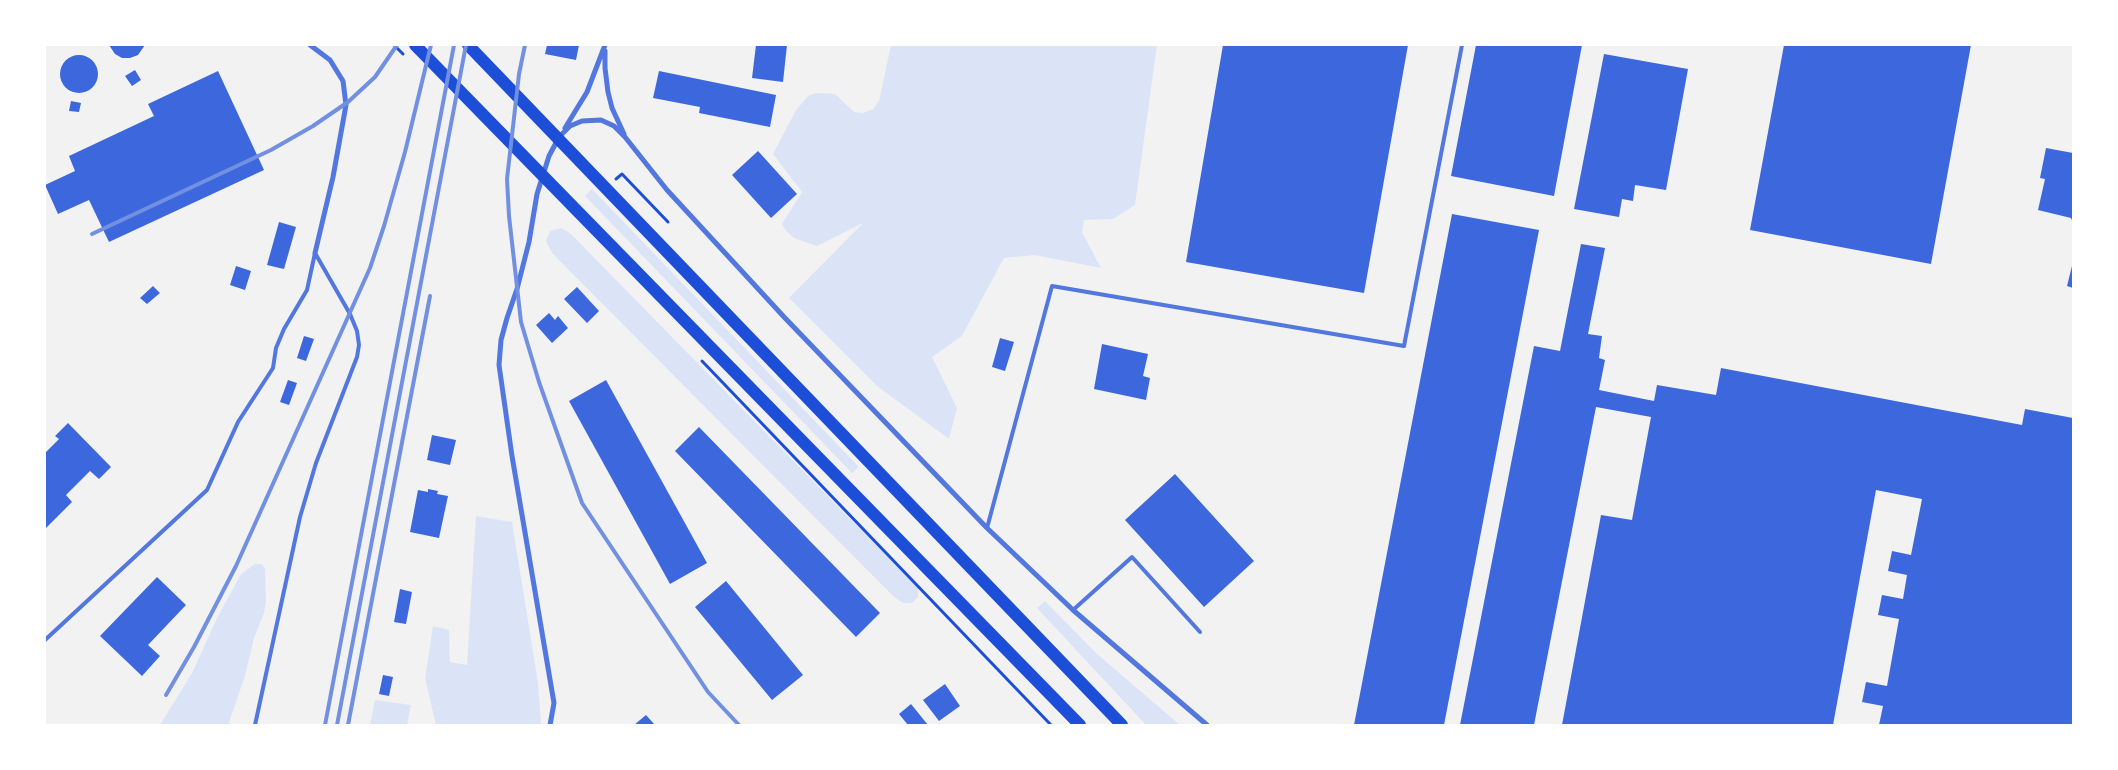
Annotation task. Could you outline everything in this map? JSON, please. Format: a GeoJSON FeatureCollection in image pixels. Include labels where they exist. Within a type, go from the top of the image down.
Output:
{"type":"FeatureCollection","features":[{"type":"Feature","properties":{"kind":"main road"},"geometry":{"type":"LineString","coordinates":[[415,45],[583,214],[1080,725]]}},
{"type":"Feature","properties":{"kind":"main road"},"geometry":{"type":"LineString","coordinates":[[468,45],[1122,725]]}},
{"type":"Feature","properties":{"kind":"street"},"geometry":{"type":"LineString","coordinates":[[310,45],[330,60],[335,67],[343,81],[346,105],[333,177],[316,253]]}},
{"type":"Feature","properties":{"kind":"street"},"geometry":{"type":"LineString","coordinates":[[605,45],[608,92],[612,108],[625,137]]}},
{"type":"Feature","properties":{"kind":"street"},"geometry":{"type":"LineString","coordinates":[[550,725],[554,703],[512,456],[499,365],[501,340],[530,242],[537,194],[549,156],[587,92],[605,45]]}},
{"type":"Feature","properties":{"kind":"street"},"geometry":{"type":"LineString","coordinates":[[559,137],[570,126],[582,121],[602,120],[614,126],[668,190],[772,304],[987,528],[1073,610],[1207,725]]}},
{"type":"Feature","properties":{"kind":"lane"},"geometry":{"type":"LineString","coordinates":[[987,528],[1052,286],[1404,346],[1462,45]]}},
{"type":"Feature","properties":{"kind":"lane"},"geometry":{"type":"LineString","coordinates":[[45,640],[206,490],[238,422],[266,382],[284,329],[307,290],[316,253]]}},
{"type":"Feature","properties":{"kind":"lane"},"geometry":{"type":"LineString","coordinates":[[255,725],[300,517],[316,463],[357,358],[360,344],[350,314],[316,253]]}},
{"type":"Feature","properties":{"kind":"lane"},"geometry":{"type":"LineString","coordinates":[[1073,610],[1132,557],[1200,632]]}},
{"type":"Feature","properties":{"kind":"path"},"geometry":{"type":"LineString","coordinates":[[622,174],[668,222]]}},
{"type":"Feature","properties":{"kind":"path"},"geometry":{"type":"LineString","coordinates":[[698,357],[1051,725]]}},
{"type":"Feature","properties":{"kind":"shaded area"},"geometry":{"type":"Polygon","coordinates":[[[891,45],[1157,45],[1135,205],[1113,219],[1084,220],[1082,232],[1101,268],[1034,255],[1004,258],[962,336],[932,357],[957,408],[949,439],[877,386],[789,298],[863,223],[817,246],[794,238],[782,224],[802,192],[773,154],[796,110],[808,96],[816,93],[835,94],[854,112],[863,113],[873,109],[879,101],[891,45]]]}},
{"type":"Feature","properties":{"kind":"shaded area"},"geometry":{"type":"Polygon","coordinates":[[[592,189],[859,467],[852,473],[585,196],[592,189]]]}},
{"type":"Feature","properties":{"kind":"shaded area"},"geometry":{"type":"Polygon","coordinates":[[[561,228],[570,233],[918,588],[918,597],[912,603],[903,603],[893,596],[552,253],[546,241],[550,231],[561,228]]]}},
{"type":"Feature","properties":{"kind":"shaded area"},"geometry":{"type":"Polygon","coordinates":[[[476,516],[512,522],[538,683],[541,725],[436,725],[425,678],[433,626],[449,630],[450,662],[467,665],[476,516]]]}},
{"type":"Feature","properties":{"kind":"shaded area"},"geometry":{"type":"Polygon","coordinates":[[[255,564],[262,564],[265,569],[266,601],[264,613],[254,638],[245,676],[228,725],[160,725],[192,673],[217,618],[241,574],[255,564]]]}},
{"type":"Feature","properties":{"kind":"shaded area"},"geometry":{"type":"Polygon","coordinates":[[[1045,601],[1096,653],[1180,725],[1146,725],[1037,608],[1045,601]]]}},
{"type":"Feature","properties":{"kind":"shaded area"},"geometry":{"type":"Polygon","coordinates":[[[375,700],[411,705],[407,725],[370,725],[375,700]]]}},
{"type":"Feature","properties":{"kind":"building"},"geometry":{"type":"Polygon","coordinates":[[[109,45],[145,45],[138,55],[122,58],[115,54],[109,45]]]}},
{"type":"Feature","properties":{"kind":"building"},"geometry":{"type":"Polygon","coordinates":[[[547,45],[579,45],[576,60],[545,54],[547,45]]]}},
{"type":"Feature","properties":{"kind":"building"},"geometry":{"type":"Polygon","coordinates":[[[756,45],[787,45],[783,82],[752,78],[756,45]]]}},
{"type":"Feature","properties":{"kind":"building"},"geometry":{"type":"Polygon","coordinates":[[[1223,45],[1408,45],[1364,293],[1186,262],[1223,45]]]}},
{"type":"Feature","properties":{"kind":"building"},"geometry":{"type":"Polygon","coordinates":[[[1476,45],[1582,45],[1554,196],[1451,176],[1476,45]]]}},
{"type":"Feature","properties":{"kind":"building"},"geometry":{"type":"Polygon","coordinates":[[[1784,45],[1971,45],[1931,264],[1750,230],[1784,45]]]}},
{"type":"Feature","properties":{"kind":"building"},"geometry":{"type":"Polygon","coordinates":[[[1604,54],[1688,69],[1666,190],[1635,185],[1633,201],[1622,199],[1619,217],[1574,209],[1604,54]]]}},
{"type":"Feature","properties":{"kind":"building"},"geometry":{"type":"Polygon","coordinates":[[[79,55],[93,60],[98,74],[93,88],[79,93],[65,88],[60,74],[65,60],[79,55]]]}},
{"type":"Feature","properties":{"kind":"building"},"geometry":{"type":"Polygon","coordinates":[[[135,70],[141,80],[132,86],[125,76],[135,70]]]}},
{"type":"Feature","properties":{"kind":"building"},"geometry":{"type":"Polygon","coordinates":[[[218,71],[264,170],[109,242],[89,200],[58,214],[45,185],[75,171],[69,156],[154,116],[148,104],[218,71]]]}},
{"type":"Feature","properties":{"kind":"building"},"geometry":{"type":"Polygon","coordinates":[[[659,71],[776,95],[770,127],[699,113],[700,107],[653,98],[659,71]]]}},
{"type":"Feature","properties":{"kind":"building"},"geometry":{"type":"Polygon","coordinates":[[[71,101],[81,103],[79,112],[69,111],[71,101]]]}},
{"type":"Feature","properties":{"kind":"building"},"geometry":{"type":"Polygon","coordinates":[[[2046,148],[2073,153],[2073,223],[2071,218],[2038,210],[2045,179],[2040,178],[2046,148]]]}},
{"type":"Feature","properties":{"kind":"building"},"geometry":{"type":"Polygon","coordinates":[[[758,151],[797,194],[771,218],[732,175],[758,151]]]}},
{"type":"Feature","properties":{"kind":"building"},"geometry":{"type":"Polygon","coordinates":[[[1452,214],[1539,230],[1444,725],[1354,725],[1452,214]]]}},
{"type":"Feature","properties":{"kind":"building"},"geometry":{"type":"Polygon","coordinates":[[[279,222],[296,227],[284,269],[267,265],[279,222]]]}},
{"type":"Feature","properties":{"kind":"building"},"geometry":{"type":"Polygon","coordinates":[[[1581,244],[1605,248],[1588,334],[1602,336],[1599,358],[1605,360],[1599,390],[1654,401],[1657,385],[1716,395],[1721,368],[2022,425],[2025,409],[2073,418],[2073,725],[1879,725],[1883,706],[1862,702],[1866,682],[1887,686],[1899,619],[1878,615],[1882,595],[1903,599],[1907,575],[1888,571],[1892,551],[1911,555],[1922,499],[1876,490],[1833,725],[1562,725],[1601,515],[1632,520],[1651,417],[1596,407],[1534,725],[1460,725],[1534,346],[1560,351],[1581,244]]]}},
{"type":"Feature","properties":{"kind":"building"},"geometry":{"type":"Polygon","coordinates":[[[236,266],[251,271],[245,290],[230,285],[236,266]]]}},
{"type":"Feature","properties":{"kind":"building"},"geometry":{"type":"Polygon","coordinates":[[[2073,266],[2073,288],[2067,286],[2073,266]]]}},
{"type":"Feature","properties":{"kind":"building"},"geometry":{"type":"Polygon","coordinates":[[[153,286],[160,293],[147,304],[140,298],[153,286]]]}},
{"type":"Feature","properties":{"kind":"building"},"geometry":{"type":"Polygon","coordinates":[[[577,287],[599,311],[587,323],[564,299],[577,287]]]}},
{"type":"Feature","properties":{"kind":"building"},"geometry":{"type":"Polygon","coordinates":[[[549,313],[555,320],[558,316],[568,328],[552,343],[536,325],[549,313]]]}},
{"type":"Feature","properties":{"kind":"building"},"geometry":{"type":"Polygon","coordinates":[[[304,336],[314,339],[306,361],[297,358],[304,336]]]}},
{"type":"Feature","properties":{"kind":"building"},"geometry":{"type":"Polygon","coordinates":[[[1000,338],[1014,342],[1005,371],[992,367],[1000,338]]]}},
{"type":"Feature","properties":{"kind":"building"},"geometry":{"type":"Polygon","coordinates":[[[1102,344],[1148,354],[1143,376],[1150,378],[1146,400],[1094,389],[1102,344]]]}},
{"type":"Feature","properties":{"kind":"building"},"geometry":{"type":"Polygon","coordinates":[[[288,380],[297,383],[289,405],[280,402],[288,380]]]}},
{"type":"Feature","properties":{"kind":"building"},"geometry":{"type":"Polygon","coordinates":[[[606,380],[707,563],[670,584],[569,401],[606,380]]]}},
{"type":"Feature","properties":{"kind":"building"},"geometry":{"type":"Polygon","coordinates":[[[68,423],[111,467],[99,479],[90,471],[66,495],[72,502],[45,529],[45,453],[59,439],[55,436],[68,423]]]}},
{"type":"Feature","properties":{"kind":"building"},"geometry":{"type":"Polygon","coordinates":[[[699,427],[880,613],[856,637],[675,451],[699,427]]]}},
{"type":"Feature","properties":{"kind":"building"},"geometry":{"type":"Polygon","coordinates":[[[432,435],[456,440],[450,465],[427,460],[432,435]]]}},
{"type":"Feature","properties":{"kind":"building"},"geometry":{"type":"Polygon","coordinates":[[[1175,474],[1254,561],[1204,607],[1125,520],[1175,474]]]}},
{"type":"Feature","properties":{"kind":"building"},"geometry":{"type":"Polygon","coordinates":[[[428,489],[438,491],[437,494],[448,496],[439,538],[410,532],[418,490],[428,492],[428,489]]]}},
{"type":"Feature","properties":{"kind":"building"},"geometry":{"type":"Polygon","coordinates":[[[157,577],[186,605],[148,645],[160,656],[142,676],[100,636],[157,577]]]}},
{"type":"Feature","properties":{"kind":"building"},"geometry":{"type":"Polygon","coordinates":[[[726,581],[803,675],[772,700],[695,607],[726,581]]]}},
{"type":"Feature","properties":{"kind":"building"},"geometry":{"type":"Polygon","coordinates":[[[400,589],[412,592],[406,624],[394,622],[400,589]]]}},
{"type":"Feature","properties":{"kind":"building"},"geometry":{"type":"Polygon","coordinates":[[[383,675],[393,677],[389,696],[379,694],[383,675]]]}},
{"type":"Feature","properties":{"kind":"building"},"geometry":{"type":"Polygon","coordinates":[[[945,684],[960,706],[939,721],[923,700],[945,684]]]}},
{"type":"Feature","properties":{"kind":"building"},"geometry":{"type":"Polygon","coordinates":[[[911,704],[928,725],[908,725],[899,714],[911,704]]]}},
{"type":"Feature","properties":{"kind":"building"},"geometry":{"type":"Polygon","coordinates":[[[646,715],[655,725],[634,725],[646,715]]]}},
{"type":"Feature","properties":{"kind":"railway"},"geometry":{"type":"LineString","coordinates":[[92,234],[271,150],[313,126],[348,102],[375,77],[397,45]]}},
{"type":"Feature","properties":{"kind":"railway"},"geometry":{"type":"LineString","coordinates":[[166,695],[194,647],[236,566],[370,268],[405,152],[431,45]]}},
{"type":"Feature","properties":{"kind":"railway"},"geometry":{"type":"LineString","coordinates":[[325,725],[454,45]]}},
{"type":"Feature","properties":{"kind":"railway"},"geometry":{"type":"LineString","coordinates":[[337,725],[466,45]]}},
{"type":"Feature","properties":{"kind":"railway"},"geometry":{"type":"LineString","coordinates":[[525,45],[519,74],[507,179],[509,216],[521,322],[539,382],[582,503],[708,692],[739,725]]}},
{"type":"Feature","properties":{"kind":"railway"},"geometry":{"type":"LineString","coordinates":[[348,725],[430,296]]}}]}
